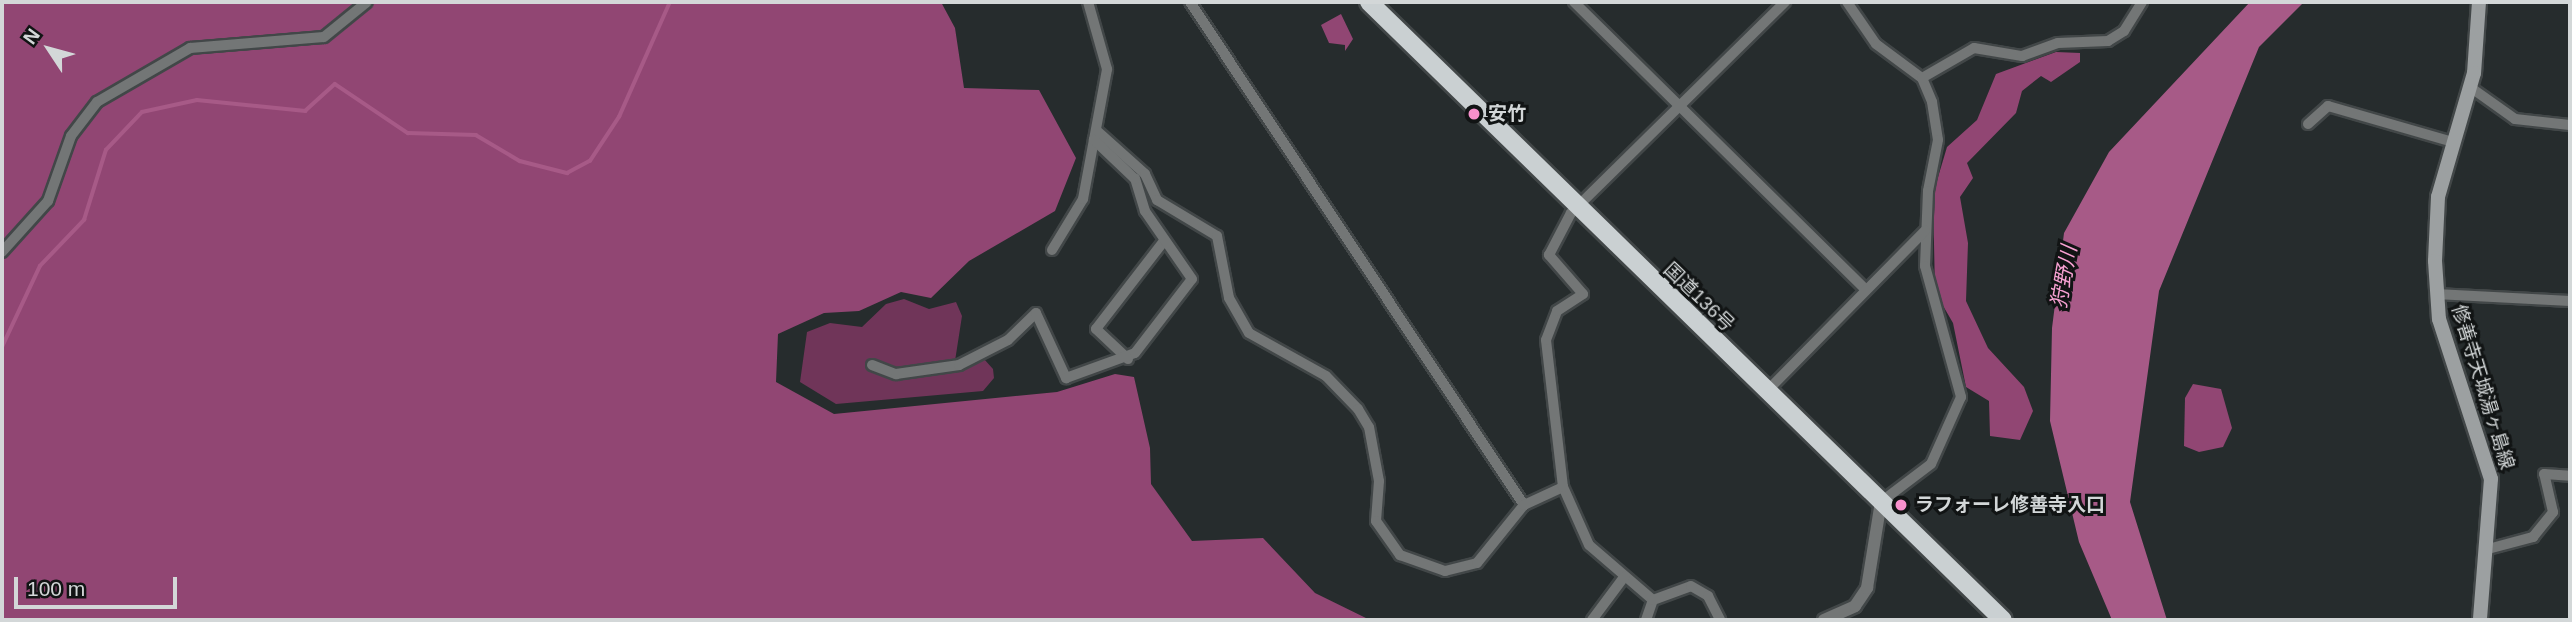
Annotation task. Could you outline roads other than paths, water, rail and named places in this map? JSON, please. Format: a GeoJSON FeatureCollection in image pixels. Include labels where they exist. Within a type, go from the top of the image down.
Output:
{"type":"FeatureCollection","features":[{"type":"Feature","properties":{"kind":"highway","name":"国道136号"},"geometry":{"type":"LineString","coordinates":[[1369,2],[2003,620]]}},
{"type":"Feature","properties":{"kind":"main road","name":"修善寺天城湯ヶ島線"},"geometry":{"type":"LineString","coordinates":[[2479,2],[2470,87],[2435,214],[2436,294],[2491,479],[2480,620]]}},
{"type":"Feature","properties":{"kind":"street"},"geometry":{"type":"LineString","coordinates":[[2,252],[48,201],[76,126],[106,95],[190,48],[324,37],[367,2]]}},
{"type":"Feature","properties":{"kind":"street"},"geometry":{"type":"LineString","coordinates":[[1052,250],[1083,199],[1108,62],[1088,2]]}},
{"type":"Feature","properties":{"kind":"street"},"geometry":{"type":"LineString","coordinates":[[1190,2],[1524,505]]}},
{"type":"Feature","properties":{"kind":"street"},"geometry":{"type":"LineString","coordinates":[[1574,2],[1865,289]]}},
{"type":"Feature","properties":{"kind":"street"},"geometry":{"type":"LineString","coordinates":[[1653,600],[1583,537],[1563,486],[1546,340],[1556,311],[1583,294],[1549,256],[1578,208],[1785,2]]}},
{"type":"Feature","properties":{"kind":"street"},"geometry":{"type":"LineString","coordinates":[[1824,620],[1855,606],[1867,587],[1881,502],[1931,464],[1961,397],[1929,292],[1926,231],[1938,131],[1922,78],[1876,44],[1847,2]]}},
{"type":"Feature","properties":{"kind":"street"},"geometry":{"type":"LineString","coordinates":[[1922,78],[1974,48],[2022,56],[2058,43],[2108,41],[2124,31],[2142,2]]}},
{"type":"Feature","properties":{"kind":"street"},"geometry":{"type":"LineString","coordinates":[[2470,87],[2515,119],[2570,125]]}},
{"type":"Feature","properties":{"kind":"street"},"geometry":{"type":"LineString","coordinates":[[2308,124],[2328,106],[2453,142]]}},
{"type":"Feature","properties":{"kind":"street"},"geometry":{"type":"LineString","coordinates":[[872,365],[896,374],[959,365],[1009,340],[1037,313],[1062,376],[1074,379],[1128,359],[1192,283],[1164,241],[1135,179],[1095,135]]}},
{"type":"Feature","properties":{"kind":"street"},"geometry":{"type":"LineString","coordinates":[[1095,135],[1145,174],[1157,200],[1217,236],[1229,298],[1249,333],[1326,376],[1358,409],[1369,426],[1379,481],[1376,521],[1400,555],[1444,571],[1477,564],[1524,505],[1563,486]]}},
{"type":"Feature","properties":{"kind":"street"},"geometry":{"type":"LineString","coordinates":[[1767,391],[1865,289],[1926,231]]}},
{"type":"Feature","properties":{"kind":"street"},"geometry":{"type":"LineString","coordinates":[[1128,359],[1096,329],[1164,241]]}},
{"type":"Feature","properties":{"kind":"street"},"geometry":{"type":"LineString","coordinates":[[2436,294],[2570,301]]}},
{"type":"Feature","properties":{"kind":"street"},"geometry":{"type":"LineString","coordinates":[[2487,549],[2533,537],[2553,512],[2544,474],[2570,475]]}},
{"type":"Feature","properties":{"kind":"street"},"geometry":{"type":"LineString","coordinates":[[1592,620],[1625,577]]}},
{"type":"Feature","properties":{"kind":"street"},"geometry":{"type":"LineString","coordinates":[[1653,600],[1698,587],[1720,620]]}},
{"type":"Feature","properties":{"kind":"street"},"geometry":{"type":"LineString","coordinates":[[1646,620],[1653,600]]}},
{"type":"Feature","properties":{"kind":"water","name":"狩野川"},"geometry":{"type":"Polygon","coordinates":[[[2250,2],[2304,2],[2259,47],[2159,291],[2130,502],[2167,620],[2112,620],[2079,542],[2050,421],[2052,328],[2064,233],[2109,152],[2250,2]]]}},
{"type":"Feature","properties":{"kind":"waterway"},"geometry":{"type":"LineString","coordinates":[[2,347],[40,266],[84,220],[106,150],[142,112],[197,100],[305,111],[335,84],[408,133],[476,135],[520,161],[567,173],[590,161],[619,117],[670,2]]}},
{"type":"Feature","properties":{"kind":"place","name":"安竹"},"geometry":{"type":"Point","coordinates":[1474,114]}},
{"type":"Feature","properties":{"kind":"place","name":"ラフォーレ修善寺入口"},"geometry":{"type":"Point","coordinates":[1901,505]}}]}
